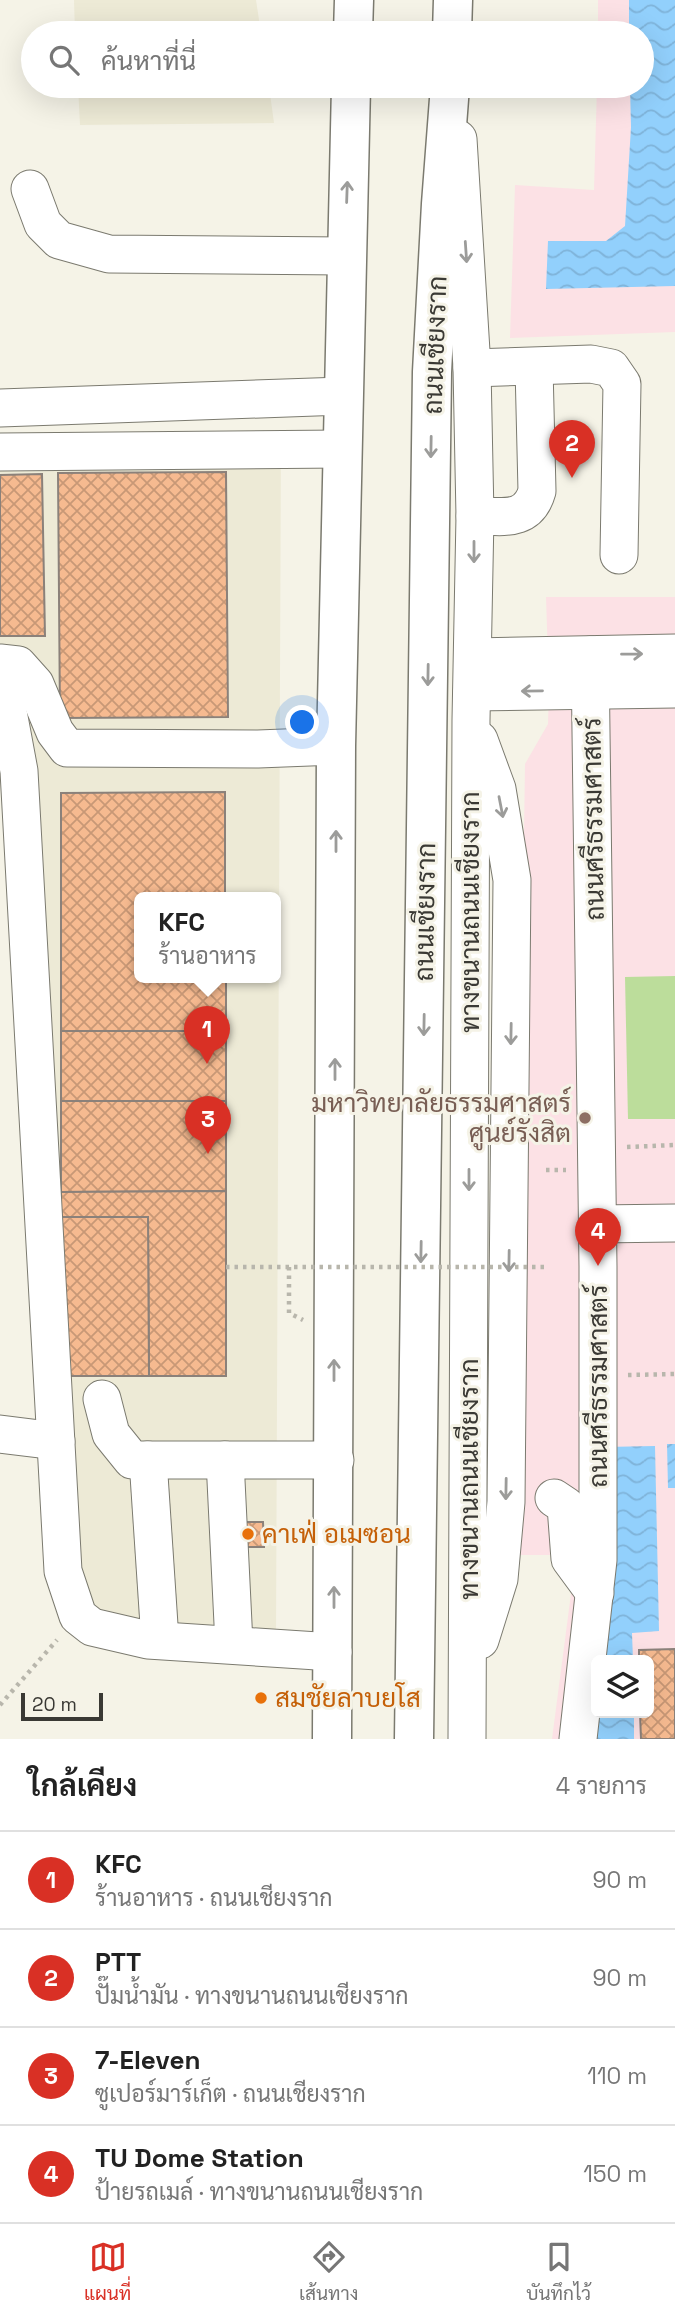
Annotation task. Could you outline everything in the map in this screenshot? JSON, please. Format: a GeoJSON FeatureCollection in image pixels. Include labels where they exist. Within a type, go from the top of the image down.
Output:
{"type":"FeatureCollection","features":[{"type":"Feature","properties":{"kind":"main road"},"geometry":{"type":"LineString","coordinates":[[353,21],[354,0]]}},
{"type":"Feature","properties":{"kind":"main road"},"geometry":{"type":"LineString","coordinates":[[452,21],[453,0]]}},
{"type":"Feature","properties":{"kind":"main road"},"geometry":{"type":"LineString","coordinates":[[332,1739],[336,746],[350,98]]}},
{"type":"Feature","properties":{"kind":"main road","name":"ถนนเชียงราก"},"geometry":{"type":"LineString","coordinates":[[414,1739],[432,372],[441,204],[451,98]]}},
{"type":"Feature","properties":{"kind":"street","name":"ทางขนานถนนเชียงราก"},"geometry":{"type":"LineString","coordinates":[[453,98],[472,368],[475,516],[467,1739]]}},
{"type":"Feature","properties":{"kind":"street"},"geometry":{"type":"LineString","coordinates":[[30,190],[43,224],[59,240],[109,254],[345,256]]}},
{"type":"Feature","properties":{"kind":"street"},"geometry":{"type":"LineString","coordinates":[[472,368],[592,364],[611,368],[622,384],[619,555]]}},
{"type":"Feature","properties":{"kind":"street"},"geometry":{"type":"LineString","coordinates":[[475,516],[519,516],[533,505],[537,491],[534,367]]}},
{"type":"Feature","properties":{"kind":"street"},"geometry":{"type":"LineString","coordinates":[[0,408],[343,396]]}},
{"type":"Feature","properties":{"kind":"street"},"geometry":{"type":"LineString","coordinates":[[0,452],[342,449]]}},
{"type":"Feature","properties":{"kind":"street"},"geometry":{"type":"LineString","coordinates":[[472,690],[590,672],[675,653]]}},
{"type":"Feature","properties":{"kind":"street"},"geometry":{"type":"LineString","coordinates":[[0,663],[18,665],[35,684],[55,732],[67,748],[258,749],[336,746]]}},
{"type":"Feature","properties":{"kind":"street"},"geometry":{"type":"LineString","coordinates":[[590,672],[675,689]]}},
{"type":"Feature","properties":{"kind":"street","name":"ถนนศรีธรรมศาสตร์"},"geometry":{"type":"LineString","coordinates":[[578,1739],[598,1560],[599,1375],[590,672]]}},
{"type":"Feature","properties":{"kind":"street"},"geometry":{"type":"LineString","coordinates":[[0,695],[6,701],[19,771],[63,1571],[78,1615],[92,1627],[160,1640],[333,1652]]}},
{"type":"Feature","properties":{"kind":"street"},"geometry":{"type":"LineString","coordinates":[[597,1224],[675,1223]]}},
{"type":"Feature","properties":{"kind":"street"},"geometry":{"type":"LineString","coordinates":[[102,1399],[111,1434],[132,1460],[335,1460]]}},
{"type":"Feature","properties":{"kind":"street"},"geometry":{"type":"LineString","coordinates":[[0,1434],[56,1441]]}},
{"type":"Feature","properties":{"kind":"street"},"geometry":{"type":"LineString","coordinates":[[148,1460],[160,1640]]}},
{"type":"Feature","properties":{"kind":"street"},"geometry":{"type":"LineString","coordinates":[[225,1460],[234,1644]]}},
{"type":"Feature","properties":{"kind":"street"},"geometry":{"type":"LineString","coordinates":[[570,1559],[595,1593]]}},
{"type":"Feature","properties":{"kind":"path"},"geometry":{"type":"LineString","coordinates":[[628,1147],[675,1145]]}},
{"type":"Feature","properties":{"kind":"path"},"geometry":{"type":"LineString","coordinates":[[226,1267],[549,1267]]}},
{"type":"Feature","properties":{"kind":"path"},"geometry":{"type":"LineString","coordinates":[[289,1267],[289,1313]]}},
{"type":"Feature","properties":{"kind":"path"},"geometry":{"type":"LineString","coordinates":[[599,1375],[675,1374]]}},
{"type":"Feature","properties":{"kind":"path"},"geometry":{"type":"LineString","coordinates":[[0,1705],[78,1615]]}},
{"type":"Feature","properties":{"kind":"shaded area"},"geometry":{"type":"Polygon","coordinates":[[[74,0],[256,0],[259,21],[75,21],[74,0]]]}},
{"type":"Feature","properties":{"kind":"shaded area"},"geometry":{"type":"Polygon","coordinates":[[[598,0],[675,0],[675,332],[510,338],[515,185],[594,190],[597,98],[654,98],[654,21],[598,21],[598,0]]]}},
{"type":"Feature","properties":{"kind":"shaded area"},"geometry":{"type":"Polygon","coordinates":[[[79,98],[271,98],[274,123],[80,125],[79,98]]]}},
{"type":"Feature","properties":{"kind":"shaded area"},"geometry":{"type":"Polygon","coordinates":[[[281,436],[279,892],[134,892],[134,983],[279,983],[276,1639],[96,1626],[63,1578],[0,680],[0,443],[281,436]]]}},
{"type":"Feature","properties":{"kind":"shaded area","name":"มหาวิทยาลัยธรรมศาสตร์ ศูนย์รังสิต"},"geometry":{"type":"Polygon","coordinates":[[[546,597],[675,597],[675,1739],[552,1739],[572,1586],[552,1555],[514,1555],[525,764],[548,724],[546,597]]]}},
{"type":"Feature","properties":{"kind":"green space"},"geometry":{"type":"Polygon","coordinates":[[[675,976],[675,1119],[628,1119],[625,977],[675,976]]]}},
{"type":"Feature","properties":{"kind":"water"},"geometry":{"type":"Polygon","coordinates":[[[629,0],[675,0],[675,286],[546,289],[548,241],[606,241],[625,226],[630,98],[654,98],[654,21],[629,21],[629,0]]]}},
{"type":"Feature","properties":{"kind":"water"},"geometry":{"type":"Polygon","coordinates":[[[667,1444],[675,1444],[675,1488],[668,1488],[667,1444]]]}},
{"type":"Feature","properties":{"kind":"water"},"geometry":{"type":"Polygon","coordinates":[[[655,1446],[659,1631],[632,1633],[633,1655],[591,1655],[591,1718],[634,1718],[634,1739],[584,1739],[604,1447],[655,1446]]]}},
{"type":"Feature","properties":{"kind":"building"},"geometry":{"type":"Polygon","coordinates":[[[226,472],[228,717],[60,718],[58,473],[226,472]]]}},
{"type":"Feature","properties":{"kind":"building"},"geometry":{"type":"Polygon","coordinates":[[[42,474],[45,636],[0,636],[0,475],[42,474]]]}},
{"type":"Feature","properties":{"kind":"building"},"geometry":{"type":"Polygon","coordinates":[[[225,792],[225,892],[134,892],[134,983],[226,983],[226,1031],[61,1031],[61,793],[225,792]]]}},
{"type":"Feature","properties":{"kind":"building"},"geometry":{"type":"Polygon","coordinates":[[[61,1031],[226,1031],[226,1101],[61,1101],[61,1031]]]}},
{"type":"Feature","properties":{"kind":"building"},"geometry":{"type":"Polygon","coordinates":[[[61,1101],[226,1101],[226,1191],[61,1192],[61,1101]]]}},
{"type":"Feature","properties":{"kind":"building"},"geometry":{"type":"Polygon","coordinates":[[[226,1191],[226,1376],[149,1376],[148,1217],[61,1217],[61,1192],[226,1191]]]}},
{"type":"Feature","properties":{"kind":"building"},"geometry":{"type":"Polygon","coordinates":[[[61,1217],[148,1217],[149,1376],[62,1376],[61,1217]]]}},
{"type":"Feature","properties":{"kind":"building","name":"คาเฟ่ อเมซอน"},"geometry":{"type":"Polygon","coordinates":[[[232,1522],[263,1522],[264,1547],[233,1547],[232,1522]]]}},
{"type":"Feature","properties":{"kind":"building"},"geometry":{"type":"Polygon","coordinates":[[[675,1649],[675,1739],[641,1739],[640,1718],[654,1718],[654,1655],[639,1655],[639,1650],[675,1649]]]}},
{"type":"Feature","properties":{"kind":"place","name":"PTT"},"geometry":{"type":"Point","coordinates":[572,478]}},
{"type":"Feature","properties":{"kind":"place","name":"KFC"},"geometry":{"type":"Point","coordinates":[207,1064]}},
{"type":"Feature","properties":{"kind":"place","name":"มหาวิทยาลัยธรรมศาสตร์ ศูนย์รังสิต"},"geometry":{"type":"Point","coordinates":[585,1118]}},
{"type":"Feature","properties":{"kind":"place","name":"7-Eleven"},"geometry":{"type":"Point","coordinates":[208,1154]}},
{"type":"Feature","properties":{"kind":"place","name":"TU Dome Station"},"geometry":{"type":"Point","coordinates":[598,1266]}},
{"type":"Feature","properties":{"kind":"place","name":"คาเฟ่ อเมซอน"},"geometry":{"type":"Point","coordinates":[248,1534]}},
{"type":"Feature","properties":{"kind":"place","name":"สมชัยลาบยโส"},"geometry":{"type":"Point","coordinates":[261,1698]}}]}
